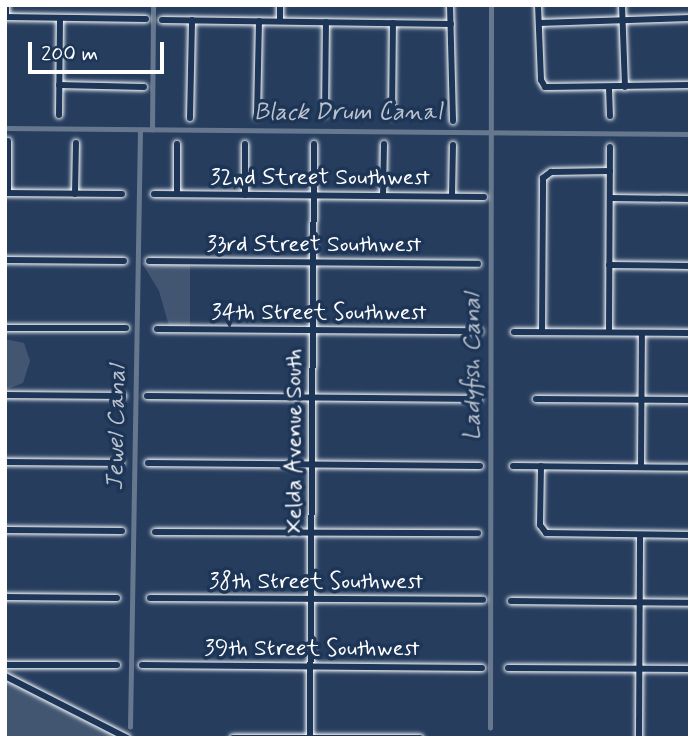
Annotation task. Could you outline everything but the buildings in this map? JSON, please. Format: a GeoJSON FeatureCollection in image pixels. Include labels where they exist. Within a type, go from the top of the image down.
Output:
{"type":"FeatureCollection","features":[{"type":"Feature","properties":{"kind":"street"},"geometry":{"type":"LineString","coordinates":[[6,5],[6,17],[146,19]]}},
{"type":"Feature","properties":{"kind":"street"},"geometry":{"type":"LineString","coordinates":[[280,5],[280,21]]}},
{"type":"Feature","properties":{"kind":"street"},"geometry":{"type":"LineString","coordinates":[[450,5],[453,121]]}},
{"type":"Feature","properties":{"kind":"street"},"geometry":{"type":"LineString","coordinates":[[538,5],[541,80],[545,87],[690,85]]}},
{"type":"Feature","properties":{"kind":"street"},"geometry":{"type":"LineString","coordinates":[[622,5],[625,87]]}},
{"type":"Feature","properties":{"kind":"street"},"geometry":{"type":"LineString","coordinates":[[59,115],[60,18]]}},
{"type":"Feature","properties":{"kind":"street"},"geometry":{"type":"LineString","coordinates":[[539,23],[690,18]]}},
{"type":"Feature","properties":{"kind":"street"},"geometry":{"type":"LineString","coordinates":[[162,20],[451,24]]}},
{"type":"Feature","properties":{"kind":"street"},"geometry":{"type":"LineString","coordinates":[[190,118],[192,20]]}},
{"type":"Feature","properties":{"kind":"street"},"geometry":{"type":"LineString","coordinates":[[257,116],[259,21]]}},
{"type":"Feature","properties":{"kind":"street"},"geometry":{"type":"LineString","coordinates":[[325,114],[326,22]]}},
{"type":"Feature","properties":{"kind":"street"},"geometry":{"type":"LineString","coordinates":[[392,116],[393,23]]}},
{"type":"Feature","properties":{"kind":"street"},"geometry":{"type":"LineString","coordinates":[[59,85],[144,87]]}},
{"type":"Feature","properties":{"kind":"street"},"geometry":{"type":"LineString","coordinates":[[609,88],[610,116]]}},
{"type":"Feature","properties":{"kind":"street"},"geometry":{"type":"LineString","coordinates":[[8,141],[7,193],[122,194]]}},
{"type":"Feature","properties":{"kind":"street"},"geometry":{"type":"LineString","coordinates":[[75,143],[75,194]]}},
{"type":"Feature","properties":{"kind":"street"},"geometry":{"type":"LineString","coordinates":[[177,144],[177,194]]}},
{"type":"Feature","properties":{"kind":"street"},"geometry":{"type":"LineString","coordinates":[[245,144],[245,195]]}},
{"type":"Feature","properties":{"kind":"street","name":"Xelda Avenue South"},"geometry":{"type":"LineString","coordinates":[[310,737],[314,144]]}},
{"type":"Feature","properties":{"kind":"street"},"geometry":{"type":"LineString","coordinates":[[383,196],[384,144]]}},
{"type":"Feature","properties":{"kind":"street"},"geometry":{"type":"LineString","coordinates":[[452,197],[453,145]]}},
{"type":"Feature","properties":{"kind":"street"},"geometry":{"type":"LineString","coordinates":[[609,332],[610,147]]}},
{"type":"Feature","properties":{"kind":"street"},"geometry":{"type":"LineString","coordinates":[[542,332],[542,183],[551,172],[610,172]]}},
{"type":"Feature","properties":{"kind":"street","name":"32nd Street Southwest"},"geometry":{"type":"LineString","coordinates":[[155,194],[484,197]]}},
{"type":"Feature","properties":{"kind":"street"},"geometry":{"type":"LineString","coordinates":[[610,198],[690,198]]}},
{"type":"Feature","properties":{"kind":"street"},"geometry":{"type":"LineString","coordinates":[[5,260],[124,261]]}},
{"type":"Feature","properties":{"kind":"street","name":"33rd Street Southwest"},"geometry":{"type":"LineString","coordinates":[[149,261],[478,264]]}},
{"type":"Feature","properties":{"kind":"street"},"geometry":{"type":"LineString","coordinates":[[609,265],[690,266]]}},
{"type":"Feature","properties":{"kind":"street"},"geometry":{"type":"LineString","coordinates":[[5,328],[126,328]]}},
{"type":"Feature","properties":{"kind":"street","name":"34th Street Southwest"},"geometry":{"type":"LineString","coordinates":[[157,329],[480,331]]}},
{"type":"Feature","properties":{"kind":"street"},"geometry":{"type":"LineString","coordinates":[[514,331],[690,333]]}},
{"type":"Feature","properties":{"kind":"street"},"geometry":{"type":"LineString","coordinates":[[641,467],[642,333]]}},
{"type":"Feature","properties":{"kind":"street"},"geometry":{"type":"LineString","coordinates":[[5,395],[123,396]]}},
{"type":"Feature","properties":{"kind":"street"},"geometry":{"type":"LineString","coordinates":[[148,396],[479,399]]}},
{"type":"Feature","properties":{"kind":"street"},"geometry":{"type":"LineString","coordinates":[[536,399],[690,400]]}},
{"type":"Feature","properties":{"kind":"street"},"geometry":{"type":"LineString","coordinates":[[5,462],[121,463]]}},
{"type":"Feature","properties":{"kind":"street"},"geometry":{"type":"LineString","coordinates":[[148,463],[480,466]]}},
{"type":"Feature","properties":{"kind":"street"},"geometry":{"type":"LineString","coordinates":[[513,466],[690,468]]}},
{"type":"Feature","properties":{"kind":"street"},"geometry":{"type":"LineString","coordinates":[[541,466],[540,525],[551,534],[690,535]]}},
{"type":"Feature","properties":{"kind":"street"},"geometry":{"type":"LineString","coordinates":[[5,530],[122,531]]}},
{"type":"Feature","properties":{"kind":"street"},"geometry":{"type":"LineString","coordinates":[[155,532],[478,533]]}},
{"type":"Feature","properties":{"kind":"street"},"geometry":{"type":"LineString","coordinates":[[639,738],[640,534]]}},
{"type":"Feature","properties":{"kind":"street"},"geometry":{"type":"LineString","coordinates":[[5,597],[117,598]]}},
{"type":"Feature","properties":{"kind":"street","name":"38th Street Southwest"},"geometry":{"type":"LineString","coordinates":[[150,598],[483,600]]}},
{"type":"Feature","properties":{"kind":"street"},"geometry":{"type":"LineString","coordinates":[[512,601],[690,603]]}},
{"type":"Feature","properties":{"kind":"street"},"geometry":{"type":"LineString","coordinates":[[5,665],[117,665]]}},
{"type":"Feature","properties":{"kind":"street","name":"39th Street Southwest"},"geometry":{"type":"LineString","coordinates":[[142,665],[482,668]]}},
{"type":"Feature","properties":{"kind":"street"},"geometry":{"type":"LineString","coordinates":[[508,668],[690,669]]}},
{"type":"Feature","properties":{"kind":"street"},"geometry":{"type":"LineString","coordinates":[[5,676],[127,738]]}},
{"type":"Feature","properties":{"kind":"street"},"geometry":{"type":"LineString","coordinates":[[233,738],[420,738]]}},
{"type":"Feature","properties":{"kind":"shaded area"},"geometry":{"type":"Polygon","coordinates":[[[142,263],[190,264],[190,330],[169,326],[159,291],[142,263]]]}},
{"type":"Feature","properties":{"kind":"shaded area"},"geometry":{"type":"Polygon","coordinates":[[[5,339],[24,343],[30,361],[23,383],[5,390],[5,339]]]}},
{"type":"Feature","properties":{"kind":"shaded area"},"geometry":{"type":"Polygon","coordinates":[[[5,678],[126,738],[5,738],[5,678]]]}},
{"type":"Feature","properties":{"kind":"waterway","name":"Jewel Canal"},"geometry":{"type":"LineString","coordinates":[[152,130],[153,5]]}},
{"type":"Feature","properties":{"kind":"waterway","name":"Ladyfish Canal"},"geometry":{"type":"LineString","coordinates":[[490,728],[491,5]]}},
{"type":"Feature","properties":{"kind":"waterway","name":"Black Drum Canal"},"geometry":{"type":"LineString","coordinates":[[5,128],[690,134]]}},
{"type":"Feature","properties":{"kind":"waterway","name":"Jewel Canal"},"geometry":{"type":"LineString","coordinates":[[130,727],[140,130]]}}]}
